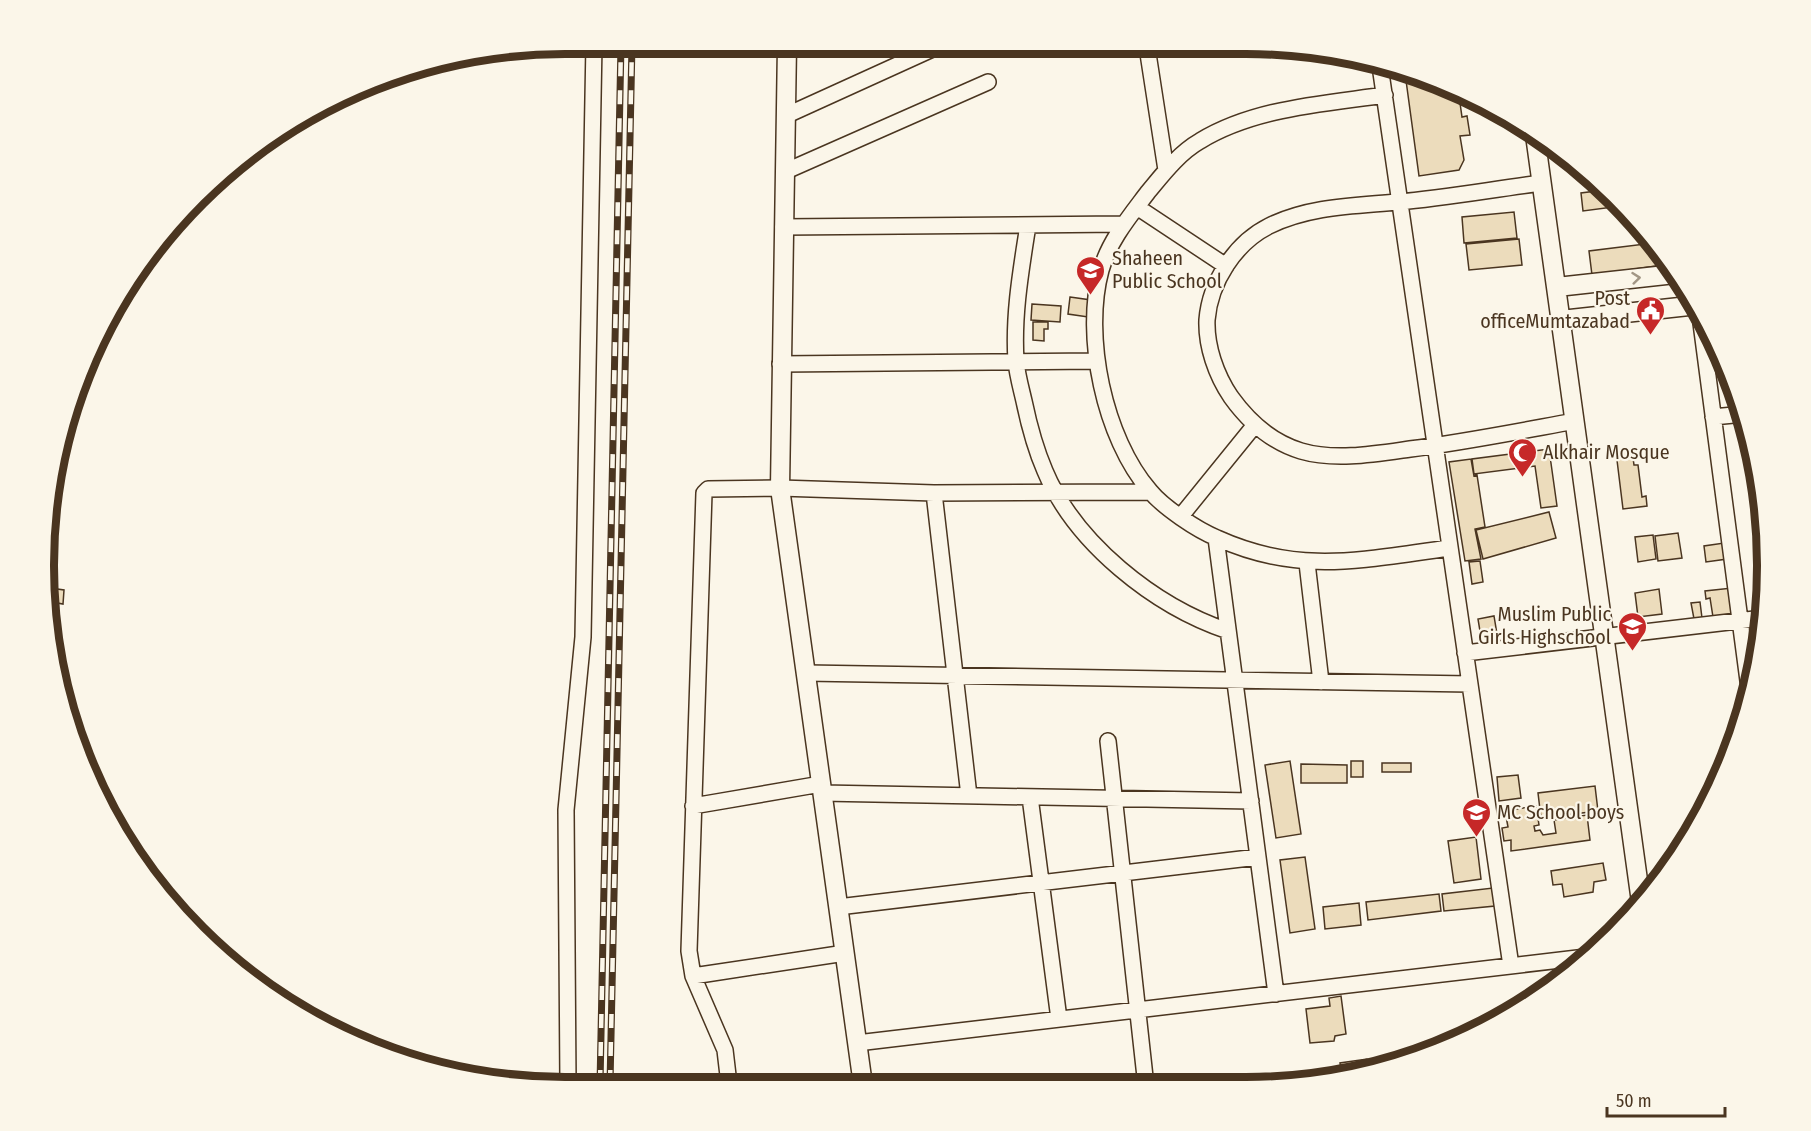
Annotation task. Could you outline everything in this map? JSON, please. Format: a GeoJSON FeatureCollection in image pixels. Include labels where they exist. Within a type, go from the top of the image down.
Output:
{"type":"FeatureCollection","features":[{"type":"Feature","properties":{"kind":"street"},"geometry":{"type":"LineString","coordinates":[[568,1077],[566,810],[583,637],[594,54]]}},
{"type":"Feature","properties":{"kind":"street"},"geometry":{"type":"LineString","coordinates":[[787,54],[780,364],[780,488],[862,1077]]}},
{"type":"Feature","properties":{"kind":"street"},"geometry":{"type":"LineString","coordinates":[[785,116],[921,54]]}},
{"type":"Feature","properties":{"kind":"street"},"geometry":{"type":"LineString","coordinates":[[1148,54],[1166,170]]}},
{"type":"Feature","properties":{"kind":"street"},"geometry":{"type":"LineString","coordinates":[[1381,72],[1511,966]]}},
{"type":"Feature","properties":{"kind":"street"},"geometry":{"type":"LineString","coordinates":[[784,172],[988,82]]}},
{"type":"Feature","properties":{"kind":"street"},"geometry":{"type":"LineString","coordinates":[[1385,95],[1310,106],[1234,123],[1198,142],[1166,170],[1123,224],[1101,267],[1094,306],[1096,361],[1103,393],[1120,440],[1150,492],[1181,516],[1216,538],[1269,555],[1307,563],[1362,560],[1450,548]]}},
{"type":"Feature","properties":{"kind":"street"},"geometry":{"type":"LineString","coordinates":[[1536,145],[1640,891]]}},
{"type":"Feature","properties":{"kind":"street"},"geometry":{"type":"LineString","coordinates":[[1542,183],[1298,214],[1268,226],[1241,246],[1218,277],[1209,301],[1209,346],[1224,386],[1254,426],[1282,443],[1302,451],[1334,455],[1372,454],[1435,446],[1575,421]]}},
{"type":"Feature","properties":{"kind":"street"},"geometry":{"type":"LineString","coordinates":[[1137,207],[1226,266]]}},
{"type":"Feature","properties":{"kind":"street"},"geometry":{"type":"LineString","coordinates":[[783,227],[1123,224]]}},
{"type":"Feature","properties":{"kind":"street"},"geometry":{"type":"LineString","coordinates":[[1028,225],[1017,290],[1016,362],[1031,434],[1056,494],[1100,551],[1125,573],[1180,611],[1199,621],[1228,631]]}},
{"type":"Feature","properties":{"kind":"street"},"geometry":{"type":"LineString","coordinates":[[1557,287],[1667,275]]}},
{"type":"Feature","properties":{"kind":"street"},"geometry":{"type":"LineString","coordinates":[[1561,320],[1687,308]]}},
{"type":"Feature","properties":{"kind":"street"},"geometry":{"type":"LineString","coordinates":[[1703,337],[1746,668]]}},
{"type":"Feature","properties":{"kind":"street"},"geometry":{"type":"LineString","coordinates":[[780,364],[1096,361]]}},
{"type":"Feature","properties":{"kind":"street"},"geometry":{"type":"LineString","coordinates":[[1713,417],[1734,415]]}},
{"type":"Feature","properties":{"kind":"street"},"geometry":{"type":"LineString","coordinates":[[1181,516],[1254,426]]}},
{"type":"Feature","properties":{"kind":"street"},"geometry":{"type":"LineString","coordinates":[[728,1077],[720,1035],[693,976],[689,951],[704,493],[708,489],[780,488],[934,493],[1150,492]]}},
{"type":"Feature","properties":{"kind":"street"},"geometry":{"type":"LineString","coordinates":[[934,493],[957,676],[969,796]]}},
{"type":"Feature","properties":{"kind":"street"},"geometry":{"type":"LineString","coordinates":[[1216,538],[1276,994]]}},
{"type":"Feature","properties":{"kind":"street"},"geometry":{"type":"LineString","coordinates":[[1307,563],[1321,682]]}},
{"type":"Feature","properties":{"kind":"street"},"geometry":{"type":"LineString","coordinates":[[1465,653],[1754,619]]}},
{"type":"Feature","properties":{"kind":"street"},"geometry":{"type":"LineString","coordinates":[[806,674],[1470,684]]}},
{"type":"Feature","properties":{"kind":"street"},"geometry":{"type":"LineString","coordinates":[[1108,741],[1145,1077]]}},
{"type":"Feature","properties":{"kind":"street"},"geometry":{"type":"LineString","coordinates":[[693,806],[822,788],[969,796],[1251,801]]}},
{"type":"Feature","properties":{"kind":"street"},"geometry":{"type":"LineString","coordinates":[[1030,797],[1059,1019]]}},
{"type":"Feature","properties":{"kind":"street"},"geometry":{"type":"LineString","coordinates":[[838,907],[1258,857]]}},
{"type":"Feature","properties":{"kind":"street"},"geometry":{"type":"LineString","coordinates":[[693,976],[845,953]]}},
{"type":"Feature","properties":{"kind":"street"},"geometry":{"type":"LineString","coordinates":[[857,1042],[1572,959]]}},
{"type":"Feature","properties":{"kind":"building"},"geometry":{"type":"Polygon","coordinates":[[[1406,80],[1461,102],[1462,117],[1467,116],[1470,135],[1460,136],[1464,160],[1459,170],[1419,176],[1406,80]]]}},
{"type":"Feature","properties":{"kind":"building"},"geometry":{"type":"Polygon","coordinates":[[[1594,191],[1610,207],[1583,211],[1581,193],[1594,191]]]}},
{"type":"Feature","properties":{"kind":"building"},"geometry":{"type":"Polygon","coordinates":[[[1514,212],[1517,238],[1464,243],[1462,217],[1514,212]]]}},
{"type":"Feature","properties":{"kind":"building"},"geometry":{"type":"Polygon","coordinates":[[[1519,239],[1522,265],[1469,270],[1466,244],[1519,239]]]}},
{"type":"Feature","properties":{"kind":"building"},"geometry":{"type":"Polygon","coordinates":[[[1643,244],[1655,260],[1656,266],[1592,275],[1589,251],[1643,244]]]}},
{"type":"Feature","properties":{"kind":"building"},"geometry":{"type":"Polygon","coordinates":[[[1070,297],[1098,301],[1095,318],[1068,314],[1070,297]]]}},
{"type":"Feature","properties":{"kind":"building"},"geometry":{"type":"Polygon","coordinates":[[[1032,304],[1061,306],[1060,322],[1031,320],[1032,304]]]}},
{"type":"Feature","properties":{"kind":"building"},"geometry":{"type":"Polygon","coordinates":[[[1033,322],[1048,322],[1048,329],[1044,329],[1044,341],[1033,340],[1033,322]]]}},
{"type":"Feature","properties":{"kind":"building"},"geometry":{"type":"Polygon","coordinates":[[[1549,449],[1557,506],[1541,508],[1535,466],[1474,474],[1472,459],[1549,449]]]}},
{"type":"Feature","properties":{"kind":"building"},"geometry":{"type":"Polygon","coordinates":[[[1632,450],[1634,465],[1638,465],[1642,497],[1646,496],[1647,506],[1623,509],[1616,452],[1632,450]]]}},
{"type":"Feature","properties":{"kind":"building"},"geometry":{"type":"Polygon","coordinates":[[[1471,459],[1474,476],[1477,475],[1485,527],[1475,529],[1481,559],[1465,561],[1449,462],[1471,459]]]}},
{"type":"Feature","properties":{"kind":"building"},"geometry":{"type":"Polygon","coordinates":[[[1549,512],[1556,538],[1483,559],[1476,530],[1549,512]]]}},
{"type":"Feature","properties":{"kind":"building"},"geometry":{"type":"Polygon","coordinates":[[[1678,533],[1682,558],[1658,561],[1655,536],[1678,533]]]}},
{"type":"Feature","properties":{"kind":"building"},"geometry":{"type":"Polygon","coordinates":[[[1653,535],[1656,559],[1638,562],[1635,537],[1653,535]]]}},
{"type":"Feature","properties":{"kind":"building"},"geometry":{"type":"Polygon","coordinates":[[[1724,543],[1727,559],[1706,562],[1704,546],[1724,543]]]}},
{"type":"Feature","properties":{"kind":"building"},"geometry":{"type":"Polygon","coordinates":[[[1480,561],[1483,582],[1472,584],[1469,562],[1480,561]]]}},
{"type":"Feature","properties":{"kind":"building"},"geometry":{"type":"Polygon","coordinates":[[[1732,588],[1735,614],[1713,617],[1710,598],[1706,599],[1705,591],[1732,588]]]}},
{"type":"Feature","properties":{"kind":"building"},"geometry":{"type":"Polygon","coordinates":[[[55,589],[64,590],[63,604],[55,603],[55,589]]]}},
{"type":"Feature","properties":{"kind":"building"},"geometry":{"type":"Polygon","coordinates":[[[1659,589],[1662,614],[1638,617],[1635,593],[1659,589]]]}},
{"type":"Feature","properties":{"kind":"building"},"geometry":{"type":"Polygon","coordinates":[[[1700,602],[1702,618],[1694,619],[1691,603],[1700,602]]]}},
{"type":"Feature","properties":{"kind":"building"},"geometry":{"type":"Polygon","coordinates":[[[1494,616],[1497,634],[1481,637],[1478,619],[1494,616]]]}},
{"type":"Feature","properties":{"kind":"building"},"geometry":{"type":"Polygon","coordinates":[[[1290,761],[1301,834],[1276,838],[1265,765],[1290,761]]]}},
{"type":"Feature","properties":{"kind":"building"},"geometry":{"type":"Polygon","coordinates":[[[1351,761],[1363,761],[1363,777],[1351,777],[1351,761]]]}},
{"type":"Feature","properties":{"kind":"building"},"geometry":{"type":"Polygon","coordinates":[[[1382,763],[1411,763],[1411,772],[1382,772],[1382,763]]]}},
{"type":"Feature","properties":{"kind":"building"},"geometry":{"type":"Polygon","coordinates":[[[1301,764],[1347,765],[1347,783],[1301,783],[1301,764]]]}},
{"type":"Feature","properties":{"kind":"building"},"geometry":{"type":"Polygon","coordinates":[[[1518,775],[1521,798],[1499,801],[1497,777],[1518,775]]]}},
{"type":"Feature","properties":{"kind":"building"},"geometry":{"type":"Polygon","coordinates":[[[1595,786],[1598,811],[1541,818],[1538,793],[1595,786]]]}},
{"type":"Feature","properties":{"kind":"building"},"geometry":{"type":"Polygon","coordinates":[[[1536,806],[1539,825],[1534,826],[1535,831],[1540,830],[1543,835],[1556,833],[1554,820],[1587,815],[1590,840],[1511,851],[1511,840],[1504,841],[1502,828],[1508,827],[1505,811],[1536,806]]]}},
{"type":"Feature","properties":{"kind":"building"},"geometry":{"type":"Polygon","coordinates":[[[1476,837],[1481,879],[1454,883],[1448,841],[1476,837]]]}},
{"type":"Feature","properties":{"kind":"building"},"geometry":{"type":"Polygon","coordinates":[[[1305,857],[1315,929],[1290,933],[1280,860],[1305,857]]]}},
{"type":"Feature","properties":{"kind":"building"},"geometry":{"type":"Polygon","coordinates":[[[1603,863],[1606,880],[1594,882],[1593,892],[1564,897],[1562,884],[1553,885],[1551,871],[1603,863]]]}},
{"type":"Feature","properties":{"kind":"building"},"geometry":{"type":"Polygon","coordinates":[[[1493,888],[1495,906],[1444,911],[1442,894],[1493,888]]]}},
{"type":"Feature","properties":{"kind":"building"},"geometry":{"type":"Polygon","coordinates":[[[1439,894],[1441,911],[1368,920],[1366,902],[1439,894]]]}},
{"type":"Feature","properties":{"kind":"building"},"geometry":{"type":"Polygon","coordinates":[[[1359,903],[1361,925],[1325,929],[1323,907],[1359,903]]]}},
{"type":"Feature","properties":{"kind":"building"},"geometry":{"type":"Polygon","coordinates":[[[1341,996],[1346,1034],[1335,1036],[1334,1041],[1310,1043],[1306,1009],[1330,1006],[1329,998],[1341,996]]]}},
{"type":"Feature","properties":{"kind":"building"},"geometry":{"type":"Polygon","coordinates":[[[1367,1059],[1367,1062],[1341,1068],[1340,1063],[1367,1059]]]}},
{"type":"Feature","properties":{"kind":"railway"},"geometry":{"type":"LineString","coordinates":[[600,1077],[621,54]]}},
{"type":"Feature","properties":{"kind":"railway"},"geometry":{"type":"LineString","coordinates":[[610,1077],[632,54]]}},
{"type":"Feature","properties":{"kind":"place","name":"Shaheen Public School"},"geometry":{"type":"Point","coordinates":[1091,296]}},
{"type":"Feature","properties":{"kind":"place","name":"Post officeMumtazabad"},"geometry":{"type":"Point","coordinates":[1651,336]}},
{"type":"Feature","properties":{"kind":"place","name":"Alkhair Mosque"},"geometry":{"type":"Point","coordinates":[1522,478]}},
{"type":"Feature","properties":{"kind":"place","name":"Muslim Public Girls Highschool"},"geometry":{"type":"Point","coordinates":[1632,652]}},
{"type":"Feature","properties":{"kind":"place","name":"MC School boys"},"geometry":{"type":"Point","coordinates":[1476,838]}}]}
